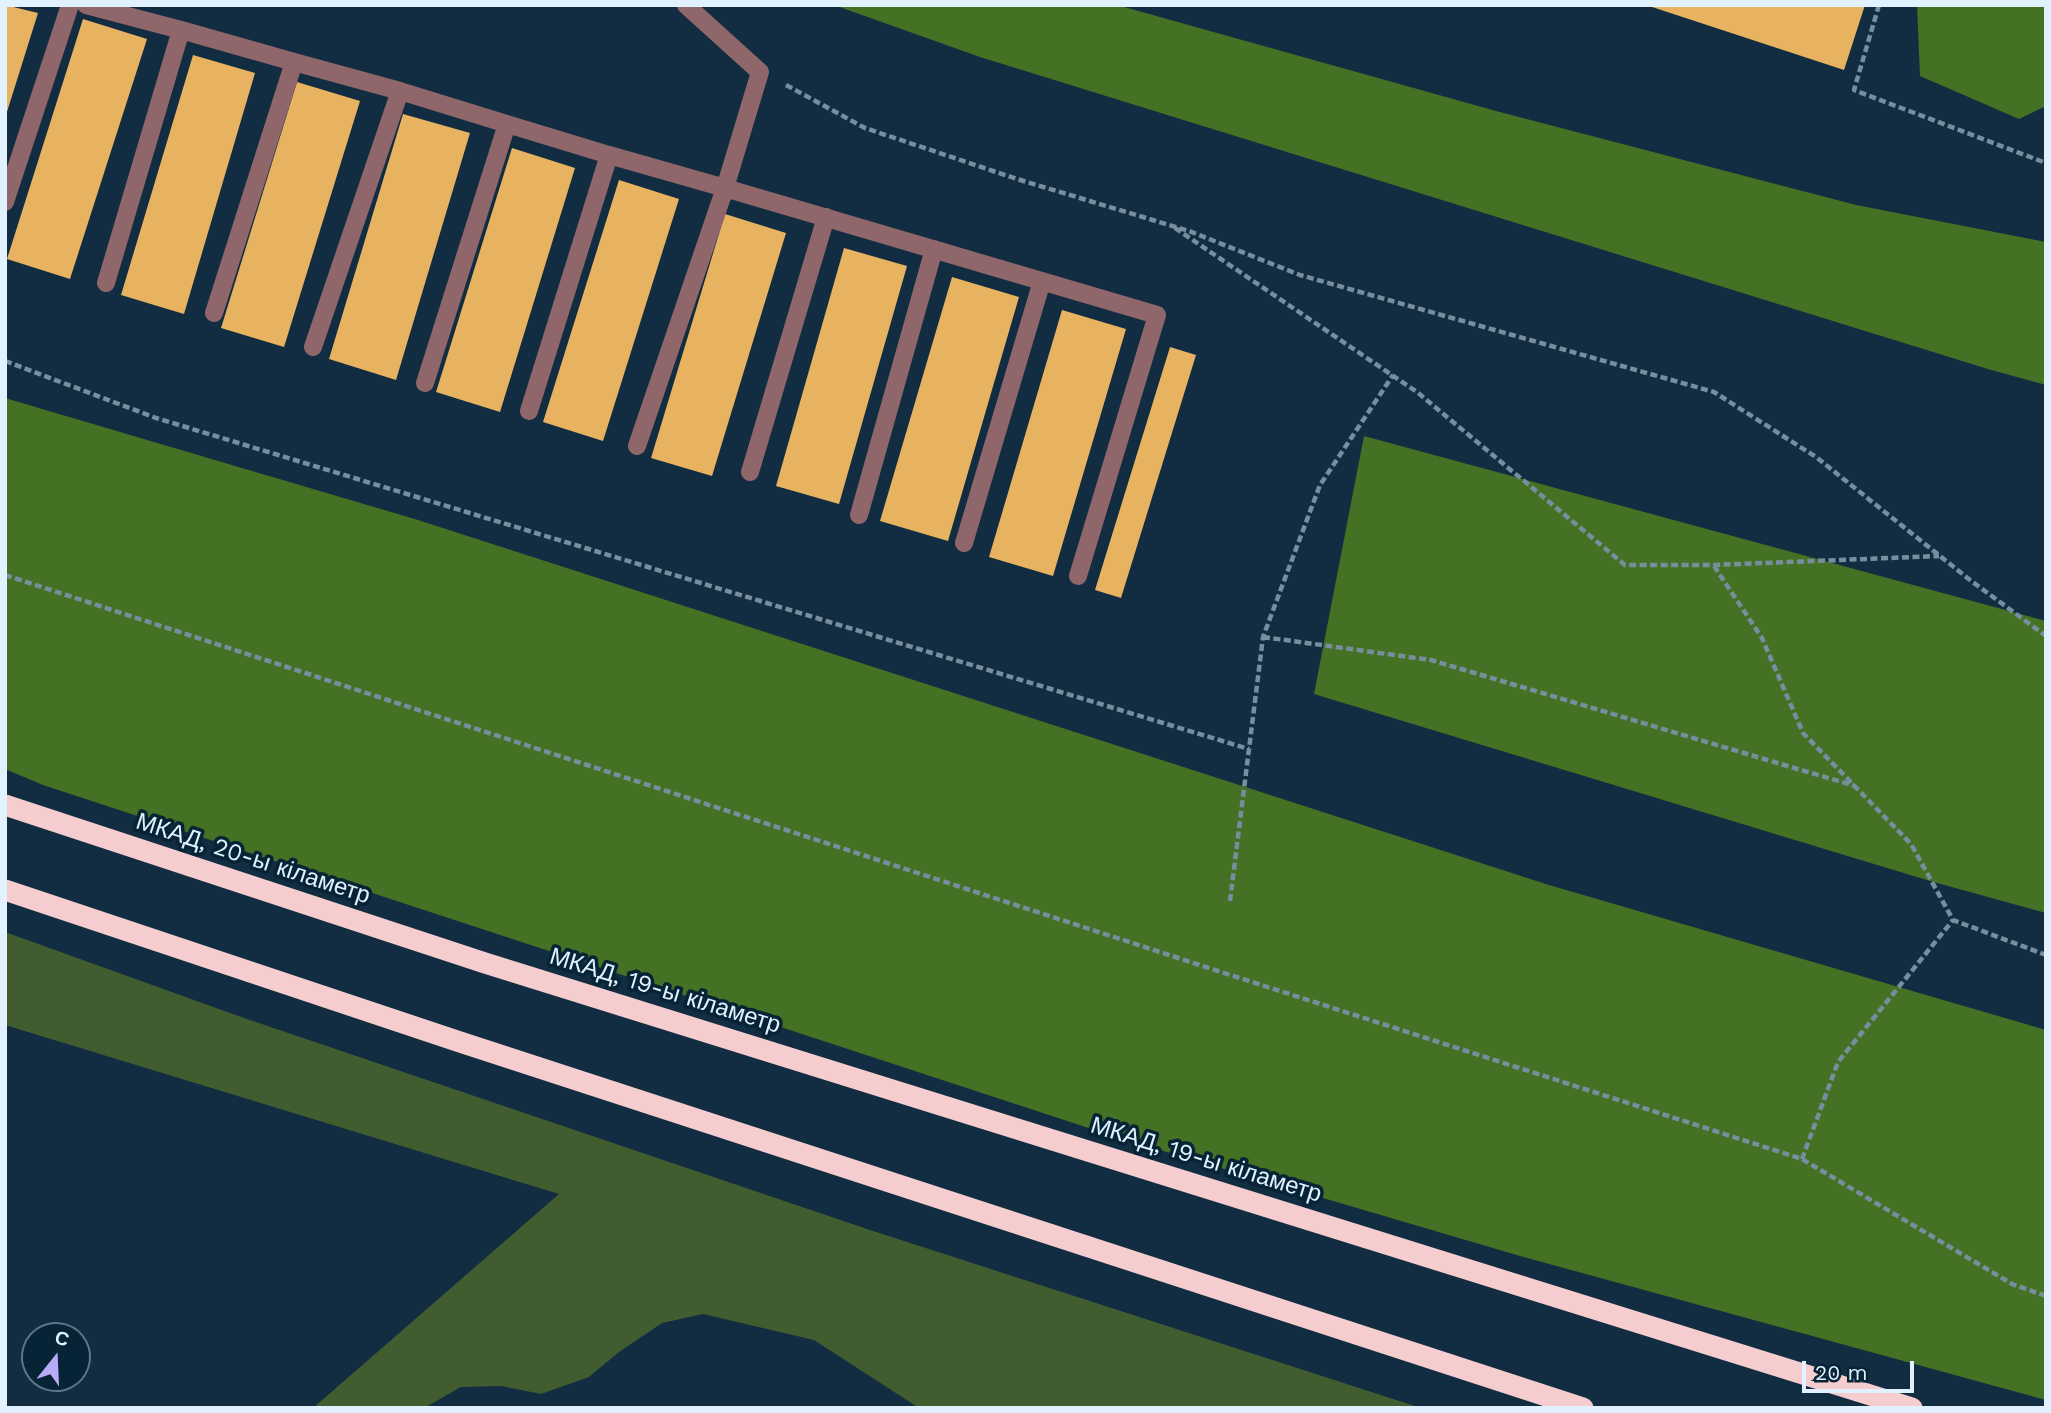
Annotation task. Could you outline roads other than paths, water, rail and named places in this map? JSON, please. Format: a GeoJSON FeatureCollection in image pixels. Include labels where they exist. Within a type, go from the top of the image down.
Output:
{"type":"FeatureCollection","features":[{"type":"Feature","properties":{"kind":"highway","name":"МКАД, 20-ы кіламетр"},"geometry":{"type":"LineString","coordinates":[[5,806],[485,963]]}},
{"type":"Feature","properties":{"kind":"highway"},"geometry":{"type":"LineString","coordinates":[[5,890],[457,1041],[1583,1408]]}},
{"type":"Feature","properties":{"kind":"highway","name":"МКАД, 19-ы кіламетр"},"geometry":{"type":"LineString","coordinates":[[485,963],[1912,1408]]}},
{"type":"Feature","properties":{"kind":"lane"},"geometry":{"type":"LineString","coordinates":[[5,202],[69,5]]}},
{"type":"Feature","properties":{"kind":"lane"},"geometry":{"type":"LineString","coordinates":[[86,5],[400,91],[1157,315],[1078,576]]}},
{"type":"Feature","properties":{"kind":"lane"},"geometry":{"type":"LineString","coordinates":[[637,446],[725,188],[760,72],[686,5]]}},
{"type":"Feature","properties":{"kind":"lane"},"geometry":{"type":"LineString","coordinates":[[106,283],[181,30]]}},
{"type":"Feature","properties":{"kind":"lane"},"geometry":{"type":"LineString","coordinates":[[214,313],[294,62]]}},
{"type":"Feature","properties":{"kind":"lane"},"geometry":{"type":"LineString","coordinates":[[313,347],[400,91]]}},
{"type":"Feature","properties":{"kind":"lane"},"geometry":{"type":"LineString","coordinates":[[425,383],[507,124]]}},
{"type":"Feature","properties":{"kind":"lane"},"geometry":{"type":"LineString","coordinates":[[529,411],[609,155]]}},
{"type":"Feature","properties":{"kind":"lane"},"geometry":{"type":"LineString","coordinates":[[750,472],[826,217]]}},
{"type":"Feature","properties":{"kind":"lane"},"geometry":{"type":"LineString","coordinates":[[859,515],[934,249]]}},
{"type":"Feature","properties":{"kind":"lane"},"geometry":{"type":"LineString","coordinates":[[964,543],[1042,281]]}}]}
